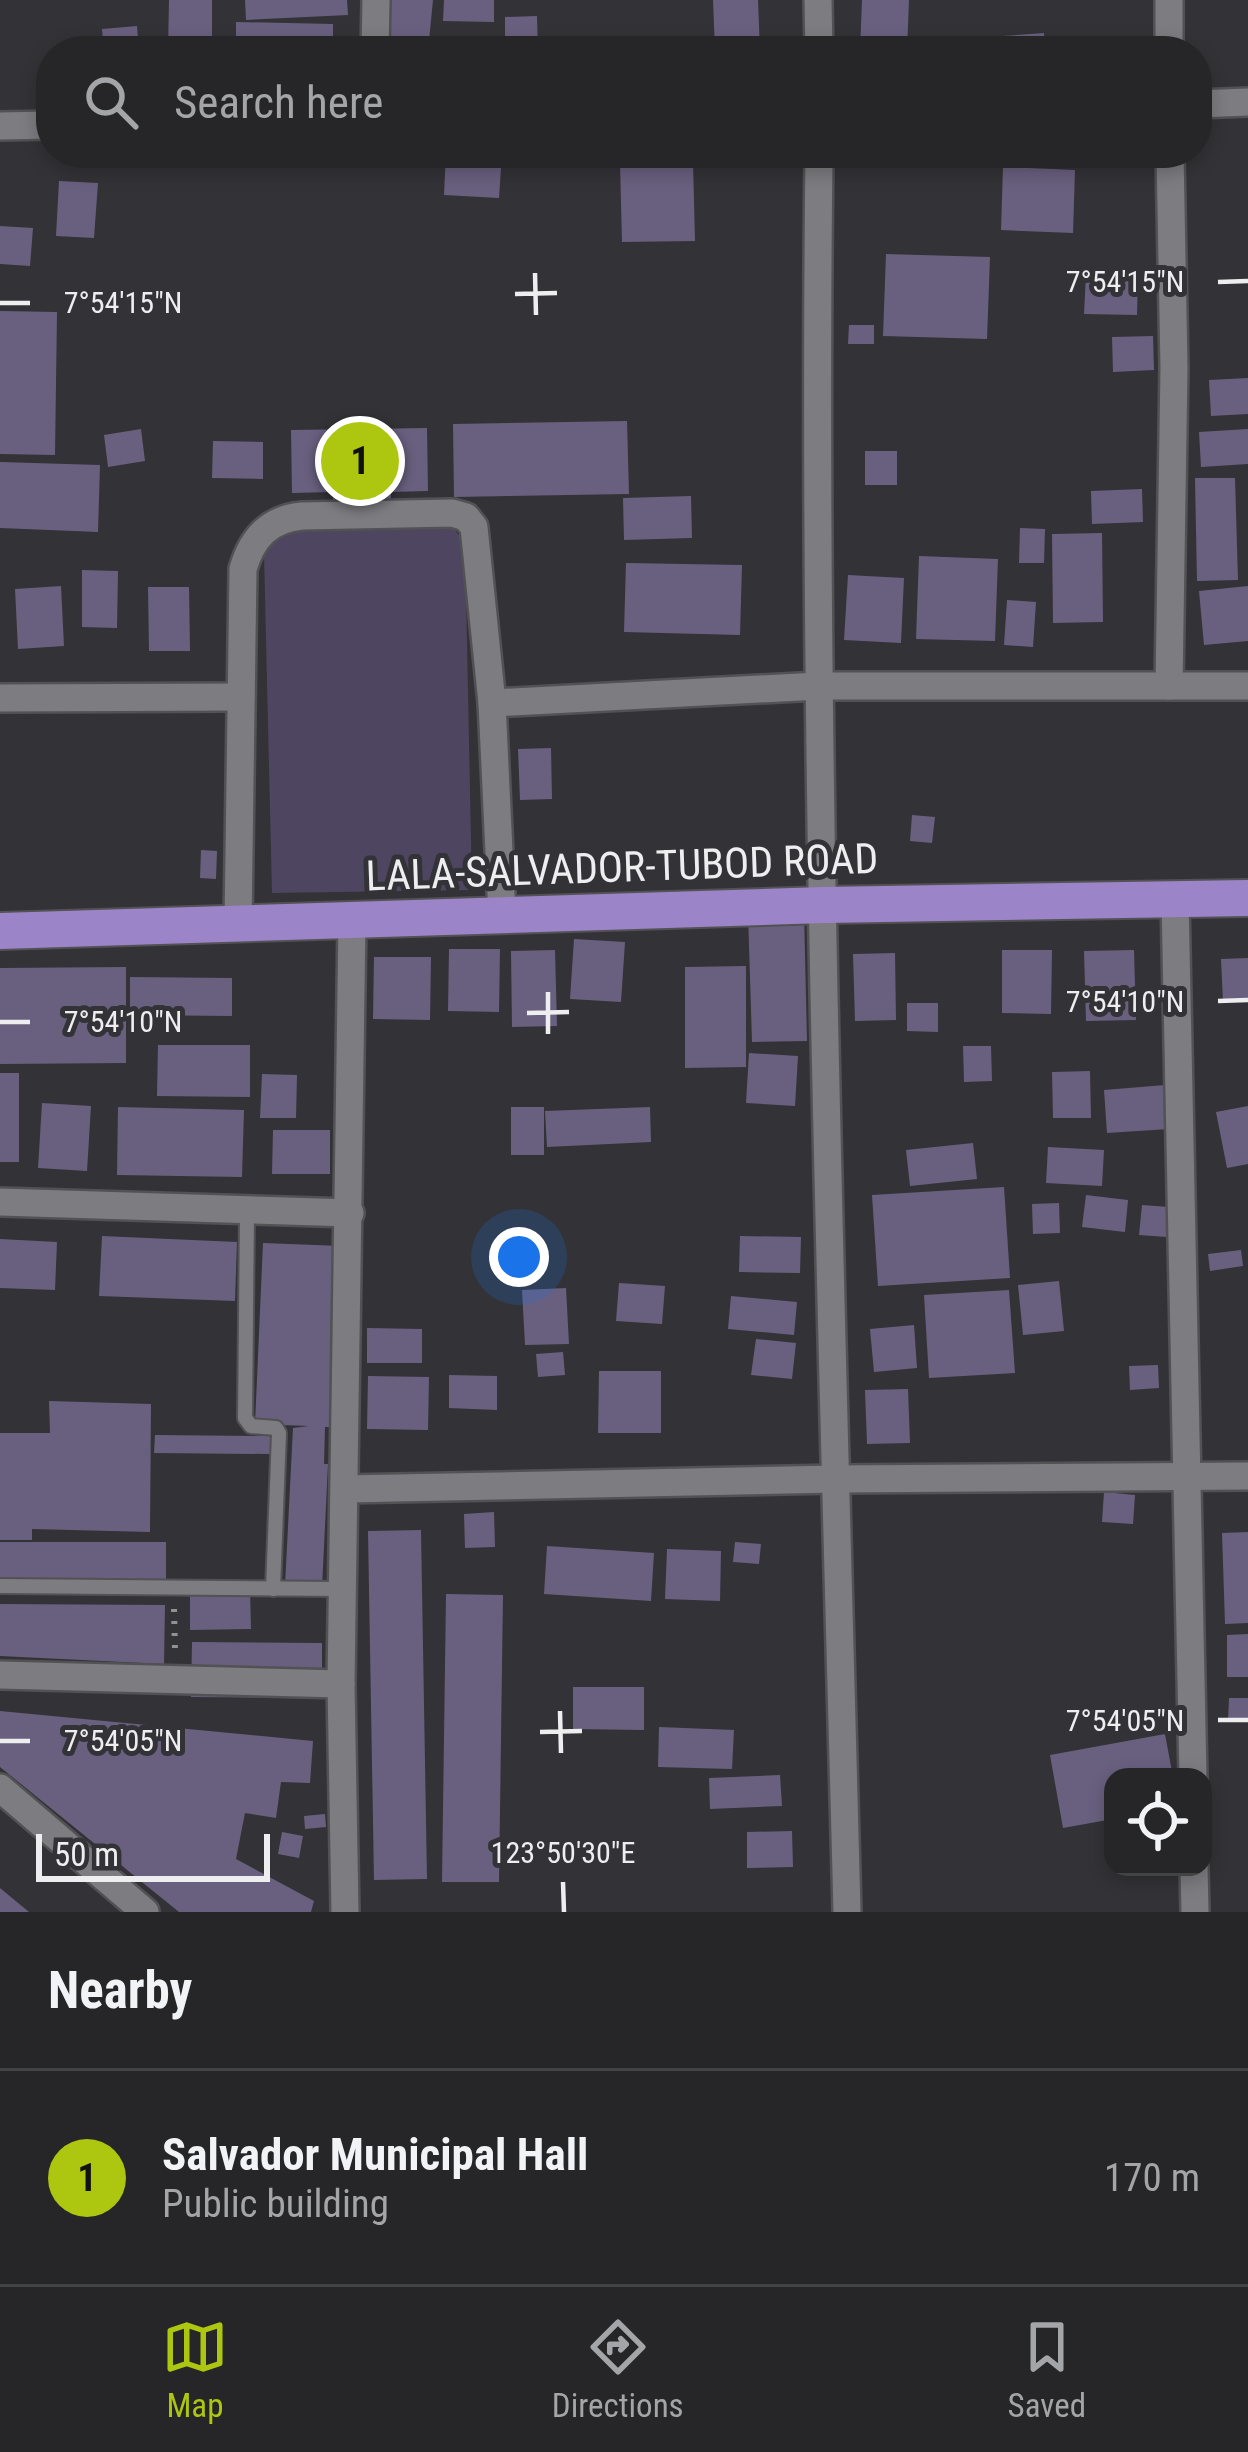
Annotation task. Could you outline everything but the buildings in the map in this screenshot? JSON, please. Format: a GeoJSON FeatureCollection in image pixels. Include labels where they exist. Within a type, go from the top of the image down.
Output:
{"type":"FeatureCollection","features":[{"type":"Feature","properties":{"kind":"main road","name":"LALA-SALVADOR-TUBOD ROAD"},"geometry":{"type":"LineString","coordinates":[[0,931],[824,905],[1248,898]]}},
{"type":"Feature","properties":{"kind":"street"},"geometry":{"type":"LineString","coordinates":[[375,36],[376,0]]}},
{"type":"Feature","properties":{"kind":"street"},"geometry":{"type":"LineString","coordinates":[[818,0],[819,36]]}},
{"type":"Feature","properties":{"kind":"street"},"geometry":{"type":"LineString","coordinates":[[1169,0],[1169,36]]}},
{"type":"Feature","properties":{"kind":"street"},"geometry":{"type":"LineString","coordinates":[[1212,103],[1248,102]]}},
{"type":"Feature","properties":{"kind":"street"},"geometry":{"type":"LineString","coordinates":[[0,126],[36,125]]}},
{"type":"Feature","properties":{"kind":"street"},"geometry":{"type":"LineString","coordinates":[[819,168],[818,686],[847,1912]]}},
{"type":"Feature","properties":{"kind":"street"},"geometry":{"type":"LineString","coordinates":[[1169,686],[1174,368],[1170,168]]}},
{"type":"Feature","properties":{"kind":"street"},"geometry":{"type":"LineString","coordinates":[[238,925],[243,569],[248,552],[269,526],[281,518],[302,516],[452,512],[466,517],[478,538],[502,915]]}},
{"type":"Feature","properties":{"kind":"street"},"geometry":{"type":"LineString","coordinates":[[492,703],[818,686],[1248,686]]}},
{"type":"Feature","properties":{"kind":"street"},"geometry":{"type":"LineString","coordinates":[[0,698],[241,698]]}},
{"type":"Feature","properties":{"kind":"street"},"geometry":{"type":"LineString","coordinates":[[1175,899],[1193,1768]]}},
{"type":"Feature","properties":{"kind":"street"},"geometry":{"type":"LineString","coordinates":[[345,1912],[340,1684],[352,921]]}},
{"type":"Feature","properties":{"kind":"street"},"geometry":{"type":"LineString","coordinates":[[0,1202],[350,1213]]}},
{"type":"Feature","properties":{"kind":"street"},"geometry":{"type":"LineString","coordinates":[[345,1489],[1248,1476]]}},
{"type":"Feature","properties":{"kind":"street"},"geometry":{"type":"LineString","coordinates":[[0,1675],[340,1684]]}},
{"type":"Feature","properties":{"kind":"street"},"geometry":{"type":"LineString","coordinates":[[0,1788],[145,1912]]}},
{"type":"Feature","properties":{"kind":"street"},"geometry":{"type":"LineString","coordinates":[[1194,1876],[1195,1912]]}},
{"type":"Feature","properties":{"kind":"lane"},"geometry":{"type":"LineString","coordinates":[[247,1211],[245,1418],[251,1426],[279,1433],[273,1589]]}},
{"type":"Feature","properties":{"kind":"lane"},"geometry":{"type":"LineString","coordinates":[[0,1586],[342,1589]]}},
{"type":"Feature","properties":{"kind":"path"},"geometry":{"type":"LineString","coordinates":[[173,1588],[175,1681]]}},
{"type":"Feature","properties":{"kind":"shaded area"},"geometry":{"type":"Polygon","coordinates":[[[448,520],[465,544],[472,890],[272,893],[264,554],[279,524],[448,520]]]}},
{"type":"Feature","properties":{"kind":"place","name":"Salvador Municipal Hall"},"geometry":{"type":"Point","coordinates":[360,461]}}]}
